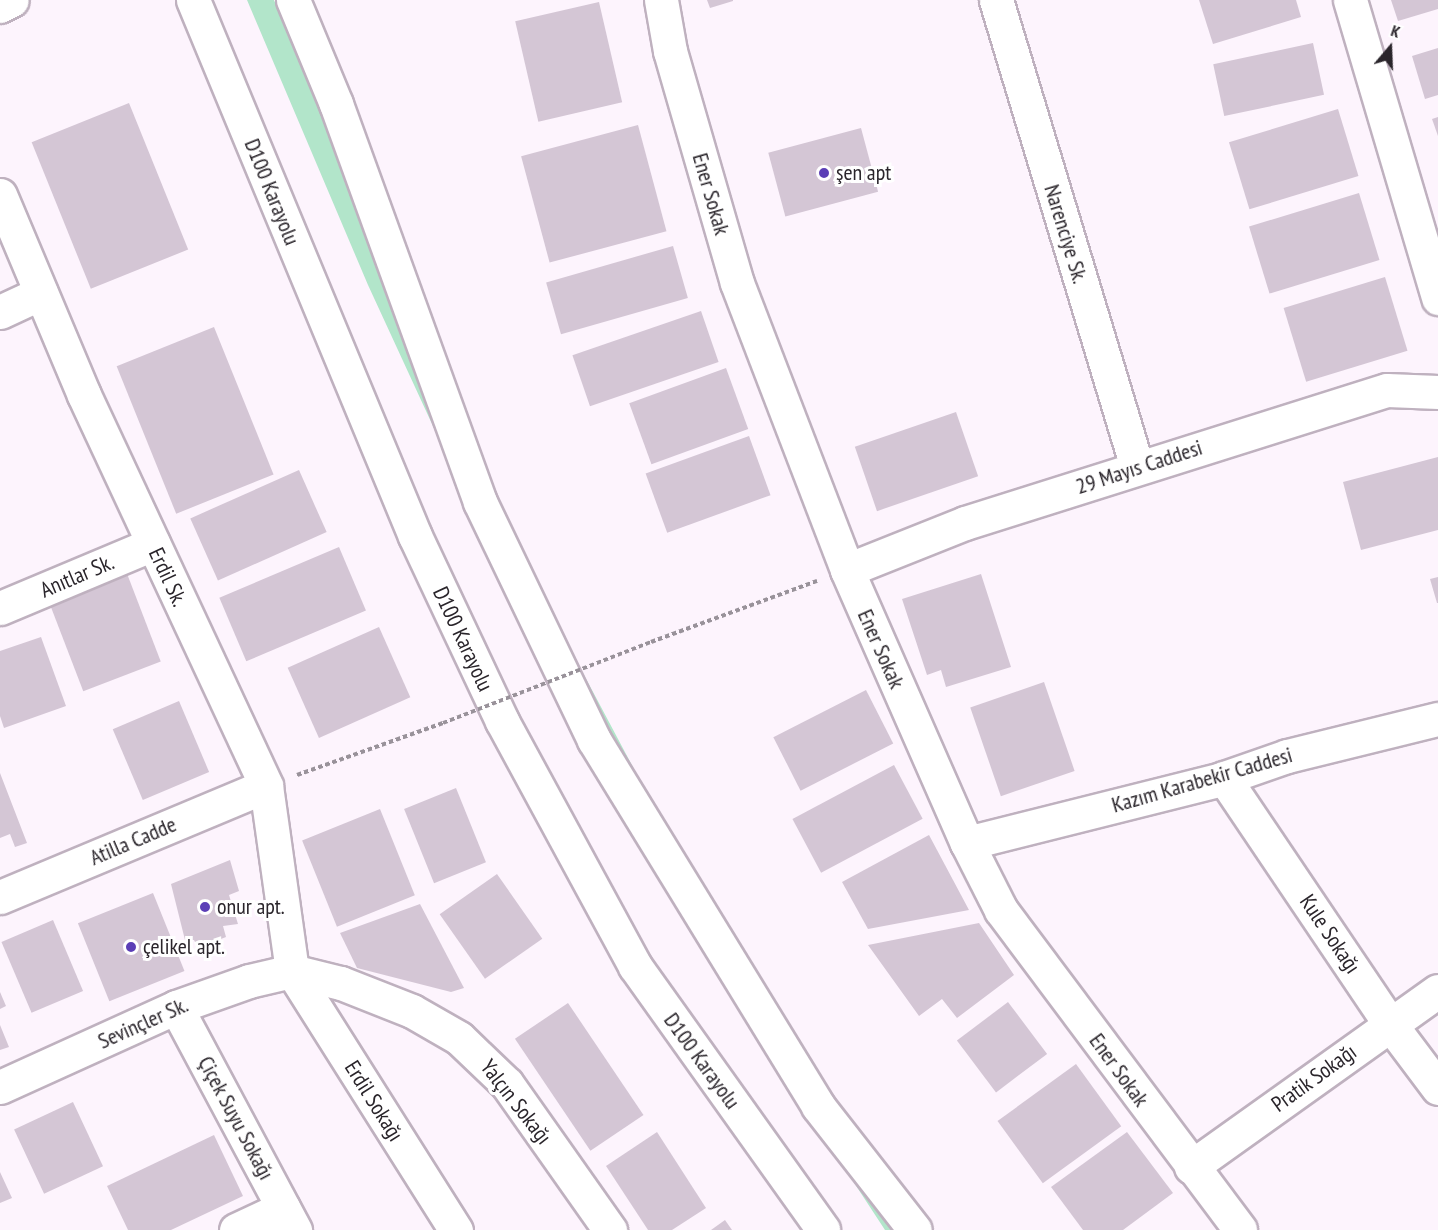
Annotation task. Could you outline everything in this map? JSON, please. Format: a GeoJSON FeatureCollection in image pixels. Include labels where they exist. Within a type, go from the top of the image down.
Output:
{"type":"FeatureCollection","features":[{"type":"Feature","properties":{"kind":"main road"},"geometry":{"type":"LineString","coordinates":[[0,6],[12,0]]}},
{"type":"Feature","properties":{"kind":"main road","name":"D100 Karayolu"},"geometry":{"type":"LineString","coordinates":[[193,0],[414,536],[502,721],[634,966],[823,1230]]}},
{"type":"Feature","properties":{"kind":"main road"},"geometry":{"type":"LineString","coordinates":[[293,0],[336,104],[480,502],[594,740],[818,1106],[915,1230]]}},
{"type":"Feature","properties":{"kind":"main road"},"geometry":{"type":"LineString","coordinates":[[311,0],[336,104]]}},
{"type":"Feature","properties":{"kind":"main road","name":"Ener Sokak"},"geometry":{"type":"LineString","coordinates":[[661,0],[670,51],[736,283],[846,570],[967,843],[1001,910],[1240,1230]]}},
{"type":"Feature","properties":{"kind":"main road","name":"Narenciye Sk."},"geometry":{"type":"LineString","coordinates":[[996,0],[1137,467]]}},
{"type":"Feature","properties":{"kind":"main road"},"geometry":{"type":"LineString","coordinates":[[1350,0],[1438,298]]}},
{"type":"Feature","properties":{"kind":"main road","name":"Erdil Sk."},"geometry":{"type":"LineString","coordinates":[[0,195],[153,544],[266,786],[292,971]]}},
{"type":"Feature","properties":{"kind":"main road"},"geometry":{"type":"LineString","coordinates":[[0,312],[41,293]]}},
{"type":"Feature","properties":{"kind":"main road","name":"29 Mayıs Caddesi"},"geometry":{"type":"LineString","coordinates":[[846,570],[965,523],[1387,390],[1438,392]]}},
{"type":"Feature","properties":{"kind":"main road","name":"Anıtlar Sk."},"geometry":{"type":"LineString","coordinates":[[0,608],[153,544]]}},
{"type":"Feature","properties":{"kind":"main road","name":"Kazım Karabekir Caddesi"},"geometry":{"type":"LineString","coordinates":[[967,843],[1224,778],[1287,756],[1438,719]]}},
{"type":"Feature","properties":{"kind":"main road","name":"Kule Sokağı"},"geometry":{"type":"LineString","coordinates":[[1224,778],[1390,1023],[1438,1088]]}},
{"type":"Feature","properties":{"kind":"main road","name":"Atilla Cadde"},"geometry":{"type":"LineString","coordinates":[[0,897],[266,786]]}},
{"type":"Feature","properties":{"kind":"main road","name":"Sevinçler Sk."},"geometry":{"type":"LineString","coordinates":[[0,1088],[176,1007],[249,981],[292,971]]}},
{"type":"Feature","properties":{"kind":"main road","name":"Erdil Sokağı"},"geometry":{"type":"LineString","coordinates":[[292,971],[456,1230]]}},
{"type":"Feature","properties":{"kind":"main road","name":"Yalçın Sokağı"},"geometry":{"type":"LineString","coordinates":[[292,971],[341,983],[412,1011],[459,1038],[507,1084],[610,1230]]}},
{"type":"Feature","properties":{"kind":"main road","name":"Pratik Sokağı"},"geometry":{"type":"LineString","coordinates":[[1191,1167],[1438,991]]}},
{"type":"Feature","properties":{"kind":"main road","name":"Çiçek Suyu Sokağı"},"geometry":{"type":"LineString","coordinates":[[176,1007],[289,1219]]}},
{"type":"Feature","properties":{"kind":"main road"},"geometry":{"type":"LineString","coordinates":[[236,1230],[289,1219]]}},
{"type":"Feature","properties":{"kind":"path"},"geometry":{"type":"LineString","coordinates":[[266,786],[443,723],[651,642],[846,570]]}},
{"type":"Feature","properties":{"kind":"green space"},"geometry":{"type":"Polygon","coordinates":[[[247,0],[274,0],[404,308],[558,626],[635,771],[731,938],[915,1230],[885,1230],[830,1146],[444,450],[368,285],[247,0]]]}},
{"type":"Feature","properties":{"kind":"building"},"geometry":{"type":"Polygon","coordinates":[[[707,0],[733,0],[733,1],[710,8],[707,0]]]}},
{"type":"Feature","properties":{"kind":"building"},"geometry":{"type":"Polygon","coordinates":[[[1199,0],[1296,0],[1301,17],[1213,44],[1199,0]]]}},
{"type":"Feature","properties":{"kind":"building"},"geometry":{"type":"Polygon","coordinates":[[[1391,0],[1438,0],[1438,9],[1398,21],[1391,0]]]}},
{"type":"Feature","properties":{"kind":"building"},"geometry":{"type":"Polygon","coordinates":[[[599,2],[622,102],[538,122],[515,21],[599,2]]]}},
{"type":"Feature","properties":{"kind":"building"},"geometry":{"type":"Polygon","coordinates":[[[1313,43],[1324,95],[1224,116],[1213,64],[1313,43]]]}},
{"type":"Feature","properties":{"kind":"building"},"geometry":{"type":"Polygon","coordinates":[[[1438,48],[1438,95],[1425,99],[1412,56],[1438,48]]]}},
{"type":"Feature","properties":{"kind":"building"},"geometry":{"type":"Polygon","coordinates":[[[129,103],[188,249],[91,289],[32,142],[129,103]]]}},
{"type":"Feature","properties":{"kind":"building"},"geometry":{"type":"Polygon","coordinates":[[[1338,109],[1358,176],[1249,209],[1229,142],[1338,109]]]}},
{"type":"Feature","properties":{"kind":"building"},"geometry":{"type":"Polygon","coordinates":[[[1438,117],[1438,136],[1432,119],[1438,117]]]}},
{"type":"Feature","properties":{"kind":"building"},"geometry":{"type":"Polygon","coordinates":[[[638,125],[666,231],[550,263],[521,156],[638,125]]]}},
{"type":"Feature","properties":{"kind":"building","name":"şen apt"},"geometry":{"type":"Polygon","coordinates":[[[861,128],[878,192],[785,217],[768,153],[861,128]]]}},
{"type":"Feature","properties":{"kind":"building"},"geometry":{"type":"Polygon","coordinates":[[[1359,193],[1379,260],[1269,294],[1249,227],[1359,193]]]}},
{"type":"Feature","properties":{"kind":"building"},"geometry":{"type":"Polygon","coordinates":[[[673,246],[688,298],[561,334],[546,282],[673,246]]]}},
{"type":"Feature","properties":{"kind":"building"},"geometry":{"type":"Polygon","coordinates":[[[1385,277],[1408,351],[1306,382],[1284,308],[1385,277]]]}},
{"type":"Feature","properties":{"kind":"building"},"geometry":{"type":"Polygon","coordinates":[[[701,311],[719,362],[590,406],[572,355],[701,311]]]}},
{"type":"Feature","properties":{"kind":"building"},"geometry":{"type":"Polygon","coordinates":[[[214,327],[274,474],[176,514],[117,366],[214,327]]]}},
{"type":"Feature","properties":{"kind":"building"},"geometry":{"type":"Polygon","coordinates":[[[726,368],[748,429],[651,464],[629,403],[726,368]]]}},
{"type":"Feature","properties":{"kind":"building"},"geometry":{"type":"Polygon","coordinates":[[[956,412],[978,476],[877,511],[855,447],[956,412]]]}},
{"type":"Feature","properties":{"kind":"building"},"geometry":{"type":"Polygon","coordinates":[[[749,436],[771,495],[667,533],[646,474],[749,436]]]}},
{"type":"Feature","properties":{"kind":"building"},"geometry":{"type":"Polygon","coordinates":[[[1438,457],[1438,530],[1361,550],[1343,482],[1438,457]]]}},
{"type":"Feature","properties":{"kind":"building"},"geometry":{"type":"Polygon","coordinates":[[[299,470],[327,532],[218,581],[190,518],[299,470]]]}},
{"type":"Feature","properties":{"kind":"building"},"geometry":{"type":"Polygon","coordinates":[[[339,547],[366,611],[246,661],[219,598],[339,547]]]}},
{"type":"Feature","properties":{"kind":"building"},"geometry":{"type":"Polygon","coordinates":[[[126,571],[161,662],[83,691],[49,601],[126,571]]]}},
{"type":"Feature","properties":{"kind":"building"},"geometry":{"type":"Polygon","coordinates":[[[981,574],[1011,667],[946,687],[941,670],[927,675],[902,599],[981,574]]]}},
{"type":"Feature","properties":{"kind":"building"},"geometry":{"type":"Polygon","coordinates":[[[1438,577],[1438,603],[1437,603],[1430,579],[1438,577]]]}},
{"type":"Feature","properties":{"kind":"building"},"geometry":{"type":"Polygon","coordinates":[[[379,627],[410,697],[319,738],[288,668],[379,627]]]}},
{"type":"Feature","properties":{"kind":"building"},"geometry":{"type":"Polygon","coordinates":[[[41,637],[66,706],[4,728],[0,716],[0,651],[41,637]]]}},
{"type":"Feature","properties":{"kind":"building"},"geometry":{"type":"Polygon","coordinates":[[[1044,682],[1075,771],[1001,796],[970,707],[1044,682]]]}},
{"type":"Feature","properties":{"kind":"building"},"geometry":{"type":"Polygon","coordinates":[[[866,690],[893,743],[801,791],[773,737],[866,690]]]}},
{"type":"Feature","properties":{"kind":"building"},"geometry":{"type":"Polygon","coordinates":[[[179,701],[209,772],[143,800],[113,729],[179,701]]]}},
{"type":"Feature","properties":{"kind":"building"},"geometry":{"type":"Polygon","coordinates":[[[894,765],[923,819],[821,873],[792,819],[894,765]]]}},
{"type":"Feature","properties":{"kind":"building"},"geometry":{"type":"Polygon","coordinates":[[[0,773],[27,843],[15,847],[10,834],[0,838],[0,773]]]}},
{"type":"Feature","properties":{"kind":"building"},"geometry":{"type":"Polygon","coordinates":[[[456,788],[486,862],[434,883],[404,809],[456,788]]]}},
{"type":"Feature","properties":{"kind":"building"},"geometry":{"type":"Polygon","coordinates":[[[380,809],[415,895],[337,927],[302,840],[380,809]]]}},
{"type":"Feature","properties":{"kind":"building"},"geometry":{"type":"Polygon","coordinates":[[[929,835],[969,910],[868,929],[842,882],[929,835]]]}},
{"type":"Feature","properties":{"kind":"building","name":"onur apt."},"geometry":{"type":"Polygon","coordinates":[[[230,860],[239,891],[229,895],[238,924],[223,926],[226,937],[198,948],[194,940],[185,940],[171,884],[230,860]]]}},
{"type":"Feature","properties":{"kind":"building"},"geometry":{"type":"Polygon","coordinates":[[[497,874],[542,939],[485,979],[440,914],[497,874]]]}},
{"type":"Feature","properties":{"kind":"building","name":"çelikel apt."},"geometry":{"type":"Polygon","coordinates":[[[153,893],[184,971],[109,1001],[78,923],[153,893]]]}},
{"type":"Feature","properties":{"kind":"building"},"geometry":{"type":"Polygon","coordinates":[[[420,904],[464,988],[451,992],[357,968],[340,933],[420,904]]]}},
{"type":"Feature","properties":{"kind":"building"},"geometry":{"type":"Polygon","coordinates":[[[53,920],[83,991],[32,1013],[1,942],[53,920]]]}},
{"type":"Feature","properties":{"kind":"building"},"geometry":{"type":"Polygon","coordinates":[[[979,923],[1014,975],[957,1018],[942,999],[919,1016],[868,945],[979,923]]]}},
{"type":"Feature","properties":{"kind":"building"},"geometry":{"type":"Polygon","coordinates":[[[0,992],[6,1006],[0,1009],[0,992]]]}},
{"type":"Feature","properties":{"kind":"building"},"geometry":{"type":"Polygon","coordinates":[[[1008,1002],[1047,1054],[996,1092],[957,1041],[1008,1002]]]}},
{"type":"Feature","properties":{"kind":"building"},"geometry":{"type":"Polygon","coordinates":[[[568,1003],[643,1115],[590,1151],[515,1039],[568,1003]]]}},
{"type":"Feature","properties":{"kind":"building"},"geometry":{"type":"Polygon","coordinates":[[[0,1025],[9,1047],[0,1050],[0,1025]]]}},
{"type":"Feature","properties":{"kind":"building"},"geometry":{"type":"Polygon","coordinates":[[[1076,1064],[1121,1126],[1043,1183],[998,1121],[1076,1064]]]}},
{"type":"Feature","properties":{"kind":"building"},"geometry":{"type":"Polygon","coordinates":[[[73,1102],[103,1166],[44,1194],[14,1129],[73,1102]]]}},
{"type":"Feature","properties":{"kind":"building"},"geometry":{"type":"Polygon","coordinates":[[[657,1132],[706,1208],[672,1230],[648,1230],[606,1166],[657,1132]]]}},
{"type":"Feature","properties":{"kind":"building"},"geometry":{"type":"Polygon","coordinates":[[[1127,1132],[1173,1193],[1123,1230],[1083,1230],[1051,1187],[1127,1132]]]}},
{"type":"Feature","properties":{"kind":"building"},"geometry":{"type":"Polygon","coordinates":[[[214,1135],[243,1196],[171,1230],[128,1230],[107,1186],[214,1135]]]}},
{"type":"Feature","properties":{"kind":"building"},"geometry":{"type":"Polygon","coordinates":[[[0,1172],[12,1198],[0,1203],[0,1172]]]}},
{"type":"Feature","properties":{"kind":"building"},"geometry":{"type":"Polygon","coordinates":[[[725,1220],[732,1230],[711,1230],[725,1220]]]}},
{"type":"Feature","properties":{"kind":"place","name":"şen apt"},"geometry":{"type":"Point","coordinates":[824,173]}},
{"type":"Feature","properties":{"kind":"place","name":"onur apt."},"geometry":{"type":"Point","coordinates":[205,907]}},
{"type":"Feature","properties":{"kind":"place","name":"çelikel apt."},"geometry":{"type":"Point","coordinates":[131,947]}}]}
